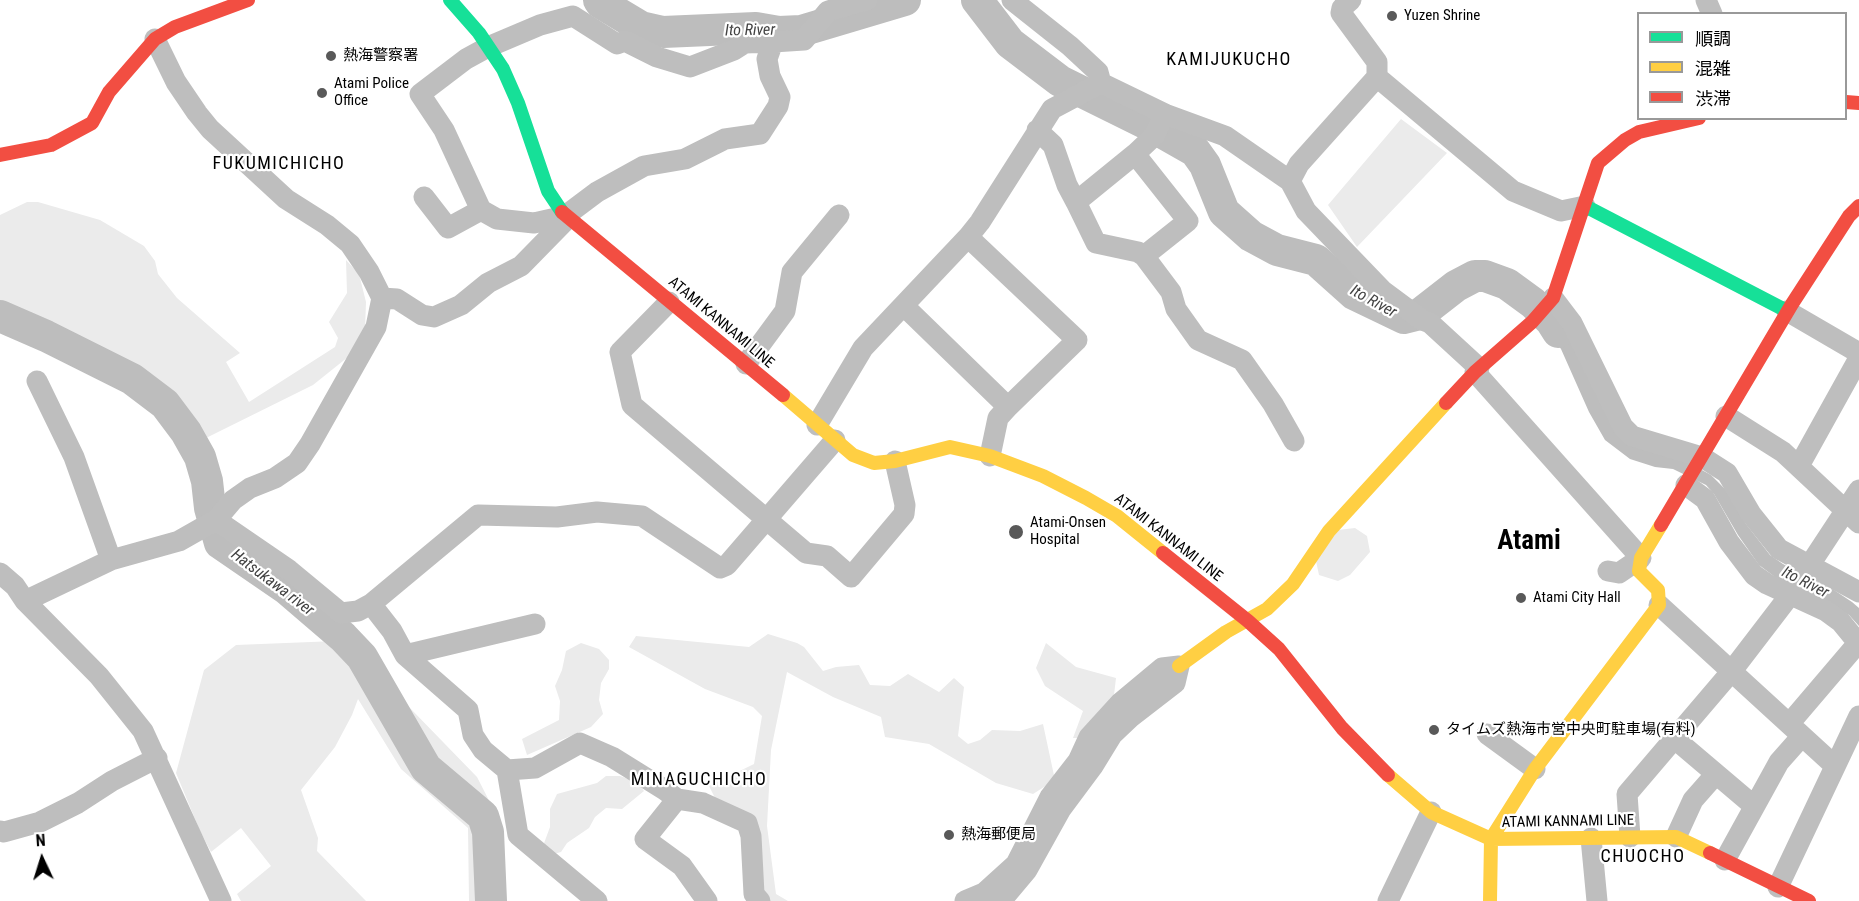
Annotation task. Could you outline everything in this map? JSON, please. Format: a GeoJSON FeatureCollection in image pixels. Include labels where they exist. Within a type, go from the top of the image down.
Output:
{"type":"FeatureCollection","features":[{"type":"Feature","properties":{"kind":"main road"},"geometry":{"type":"LineString","coordinates":[[0,155],[51,145],[92,123],[109,92],[155,39],[175,27],[248,0]]}},
{"type":"Feature","properties":{"kind":"main road","name":"ATAMI KANNAMI LINE"},"geometry":{"type":"LineString","coordinates":[[450,0],[503,69],[518,103],[548,191],[566,217],[853,455],[874,463],[895,461],[950,447],[990,456],[1043,476],[1117,516],[1248,621],[1279,649],[1342,728],[1396,783],[1431,812],[1491,839],[1676,837],[1725,860],[1788,896]]}},
{"type":"Feature","properties":{"kind":"main road"},"geometry":{"type":"LineString","coordinates":[[1179,666],[1226,632],[1267,609],[1293,584],[1329,531],[1477,370],[1532,322],[1553,298],[1598,163],[1639,132],[1690,120]]}},
{"type":"Feature","properties":{"kind":"main road"},"geometry":{"type":"LineString","coordinates":[[1585,206],[1787,311]]}},
{"type":"Feature","properties":{"kind":"main road"},"geometry":{"type":"LineString","coordinates":[[1490,901],[1491,839],[1535,769],[1659,605],[1658,590],[1639,571],[1641,558],[1787,311],[1849,216],[1859,206]]}},
{"type":"Feature","properties":{"kind":"street"},"geometry":{"type":"LineString","coordinates":[[566,217],[534,223],[497,219],[481,210],[444,130],[420,94],[466,59],[488,47],[540,26],[573,16],[617,44],[625,41],[657,57],[690,67],[734,51],[745,43],[804,40],[828,11],[867,0]]}},
{"type":"Feature","properties":{"kind":"street"},"geometry":{"type":"LineString","coordinates":[[817,425],[863,348],[968,237],[1052,109],[1089,90],[1098,72],[1070,46],[1012,0]]}},
{"type":"Feature","properties":{"kind":"street"},"geometry":{"type":"LineString","coordinates":[[1290,182],[1299,164],[1377,77],[1377,62],[1341,13],[1342,8],[1350,0]]}},
{"type":"Feature","properties":{"kind":"street"},"geometry":{"type":"LineString","coordinates":[[25,601],[111,560],[179,541],[216,520],[233,500],[250,488],[275,478],[297,463],[376,327],[382,298],[369,272],[350,244],[327,225],[286,199],[204,121],[176,82],[155,39]]}},
{"type":"Feature","properties":{"kind":"street"},"geometry":{"type":"LineString","coordinates":[[382,298],[397,299],[422,315],[434,317],[461,305],[488,283],[521,266],[566,217],[597,192],[644,166],[685,159],[725,139],[760,134],[778,106],[780,96],[770,76],[767,59],[773,42]]}},
{"type":"Feature","properties":{"kind":"street"},"geometry":{"type":"LineString","coordinates":[[1377,77],[1513,191],[1561,211],[1585,206]]}},
{"type":"Feature","properties":{"kind":"street"},"geometry":{"type":"LineString","coordinates":[[1089,90],[1225,136],[1290,182],[1306,211],[1383,291],[1422,320],[1430,323],[1477,370],[1641,558],[1619,573],[1608,571]]}},
{"type":"Feature","properties":{"kind":"street"},"geometry":{"type":"LineString","coordinates":[[1076,202],[1154,136],[1165,114]]}},
{"type":"Feature","properties":{"kind":"street"},"geometry":{"type":"LineString","coordinates":[[1037,130],[1053,145],[1067,185],[1096,243],[1138,252],[1144,256],[1171,292],[1176,309],[1198,340],[1242,360],[1273,404],[1294,441]]}},
{"type":"Feature","properties":{"kind":"street"},"geometry":{"type":"LineString","coordinates":[[1135,154],[1188,221],[1144,256]]}},
{"type":"Feature","properties":{"kind":"street"},"geometry":{"type":"LineString","coordinates":[[424,197],[448,228],[481,210]]}},
{"type":"Feature","properties":{"kind":"street"},"geometry":{"type":"LineString","coordinates":[[746,364],[785,311],[792,272],[839,215]]}},
{"type":"Feature","properties":{"kind":"street"},"geometry":{"type":"LineString","coordinates":[[968,237],[1077,340],[998,418],[990,456]]}},
{"type":"Feature","properties":{"kind":"street"},"geometry":{"type":"LineString","coordinates":[[1553,298],[1572,323],[1623,427],[1632,435],[1727,474],[1751,514],[1801,581],[1826,611],[1841,622],[1858,643],[1795,730],[1725,860]]}},
{"type":"Feature","properties":{"kind":"street"},"geometry":{"type":"LineString","coordinates":[[669,302],[621,352],[632,405],[806,553],[827,556],[851,577],[904,514],[905,505],[895,461]]}},
{"type":"Feature","properties":{"kind":"street"},"geometry":{"type":"LineString","coordinates":[[904,306],[1008,406]]}},
{"type":"Feature","properties":{"kind":"street"},"geometry":{"type":"LineString","coordinates":[[1787,311],[1859,353]]}},
{"type":"Feature","properties":{"kind":"street"},"geometry":{"type":"LineString","coordinates":[[1800,466],[1859,358]]}},
{"type":"Feature","properties":{"kind":"street"},"geometry":{"type":"LineString","coordinates":[[37,381],[74,458],[111,560]]}},
{"type":"Feature","properties":{"kind":"street"},"geometry":{"type":"LineString","coordinates":[[1726,416],[1783,452],[1852,517]]}},
{"type":"Feature","properties":{"kind":"street"},"geometry":{"type":"LineString","coordinates":[[216,520],[289,570],[341,613],[358,611],[371,604],[478,515],[557,517],[597,512],[642,516],[720,568],[727,565],[835,440]]}},
{"type":"Feature","properties":{"kind":"street"},"geometry":{"type":"LineString","coordinates":[[1687,482],[1705,499],[1729,542],[1754,575],[1767,584],[1801,581],[1859,592]]}},
{"type":"Feature","properties":{"kind":"street"},"geometry":{"type":"LineString","coordinates":[[1630,837],[1627,794],[1731,672],[1852,517],[1859,490]]}},
{"type":"Feature","properties":{"kind":"street"},"geometry":{"type":"LineString","coordinates":[[0,573],[15,586],[25,601],[99,676],[143,731],[221,901]]}},
{"type":"Feature","properties":{"kind":"street"},"geometry":{"type":"LineString","coordinates":[[371,604],[392,631],[405,655],[468,710],[473,735],[483,750],[507,770],[518,835],[597,901]]}},
{"type":"Feature","properties":{"kind":"street"},"geometry":{"type":"LineString","coordinates":[[1659,605],[1835,766]]}},
{"type":"Feature","properties":{"kind":"street"},"geometry":{"type":"LineString","coordinates":[[405,655],[535,624]]}},
{"type":"Feature","properties":{"kind":"street"},"geometry":{"type":"LineString","coordinates":[[986,899],[1016,864],[1050,797],[1078,761],[1089,737],[1120,704],[1162,668],[1179,666]]}},
{"type":"Feature","properties":{"kind":"street"},"geometry":{"type":"LineString","coordinates":[[1788,896],[1835,766],[1859,716]]}},
{"type":"Feature","properties":{"kind":"street"},"geometry":{"type":"LineString","coordinates":[[1487,734],[1535,769]]}},
{"type":"Feature","properties":{"kind":"street"},"geometry":{"type":"LineString","coordinates":[[1675,739],[1754,806]]}},
{"type":"Feature","properties":{"kind":"street"},"geometry":{"type":"LineString","coordinates":[[507,770],[535,768],[580,743],[612,757],[666,790],[677,800],[703,803],[747,823],[751,836],[754,894],[760,901]]}},
{"type":"Feature","properties":{"kind":"street"},"geometry":{"type":"LineString","coordinates":[[0,831],[4,832],[40,822],[157,758]]}},
{"type":"Feature","properties":{"kind":"street"},"geometry":{"type":"LineString","coordinates":[[1676,837],[1693,800],[1715,775]]}},
{"type":"Feature","properties":{"kind":"street"},"geometry":{"type":"LineString","coordinates":[[677,800],[645,839],[682,866],[707,901]]}},
{"type":"Feature","properties":{"kind":"street"},"geometry":{"type":"LineString","coordinates":[[1388,901],[1431,812]]}},
{"type":"Feature","properties":{"kind":"street"},"geometry":{"type":"LineString","coordinates":[[1591,838],[1597,901]]}},
{"type":"Feature","properties":{"kind":"shaded area"},"geometry":{"type":"Polygon","coordinates":[[[1401,119],[1447,153],[1357,247],[1328,205],[1401,119]]]}},
{"type":"Feature","properties":{"kind":"shaded area"},"geometry":{"type":"Polygon","coordinates":[[[27,202],[38,202],[100,220],[144,246],[155,261],[158,274],[177,298],[240,353],[226,362],[249,402],[335,347],[338,338],[329,322],[347,293],[346,260],[359,274],[366,302],[365,330],[353,353],[313,385],[206,438],[176,399],[135,373],[64,336],[56,328],[8,320],[0,321],[0,215],[27,202]]]}},
{"type":"Feature","properties":{"kind":"shaded area"},"geometry":{"type":"Polygon","coordinates":[[[1355,528],[1367,536],[1370,552],[1350,575],[1338,581],[1319,575],[1316,561],[1338,530],[1355,528]]]}},
{"type":"Feature","properties":{"kind":"shaded area"},"geometry":{"type":"Polygon","coordinates":[[[768,634],[804,647],[823,671],[836,667],[859,665],[870,685],[890,686],[908,674],[939,692],[954,678],[964,687],[958,736],[968,744],[980,740],[992,730],[1020,731],[1043,724],[1055,780],[1033,794],[996,783],[929,744],[885,737],[881,717],[833,697],[787,672],[771,750],[767,826],[776,894],[788,901],[768,901],[756,892],[748,825],[717,802],[709,786],[754,764],[762,716],[753,707],[705,689],[629,647],[636,636],[749,647],[768,634]]]}},
{"type":"Feature","properties":{"kind":"shaded area"},"geometry":{"type":"Polygon","coordinates":[[[336,641],[359,645],[376,673],[477,777],[500,822],[506,901],[469,901],[468,828],[401,769],[358,699],[335,747],[301,790],[318,838],[317,851],[366,901],[241,901],[237,894],[271,866],[241,828],[211,852],[176,773],[204,670],[236,645],[336,641]]]}},
{"type":"Feature","properties":{"kind":"shaded area"},"geometry":{"type":"Polygon","coordinates":[[[581,643],[599,649],[609,660],[609,669],[601,683],[599,700],[603,714],[591,727],[527,755],[522,739],[559,720],[560,701],[555,686],[562,670],[566,651],[581,643]]]}},
{"type":"Feature","properties":{"kind":"shaded area"},"geometry":{"type":"Polygon","coordinates":[[[1046,643],[1076,667],[1116,678],[1114,695],[1080,738],[1073,738],[1083,711],[1045,686],[1036,668],[1046,643]]]}},
{"type":"Feature","properties":{"kind":"shaded area"},"geometry":{"type":"Polygon","coordinates":[[[606,776],[620,776],[637,782],[644,791],[622,809],[606,808],[595,817],[589,828],[567,843],[561,852],[550,855],[543,846],[550,827],[550,809],[557,794],[597,783],[606,776]]]}},
{"type":"Feature","properties":{"kind":"water"},"geometry":{"type":"Polygon","coordinates":[[[1531,295],[1554,313],[1570,338],[1599,400],[1680,458],[1711,475],[1725,489],[1746,524],[1770,555],[1852,602],[1859,608],[1859,626],[1849,615],[1779,580],[1759,565],[1706,485],[1673,469],[1655,467],[1630,459],[1605,440],[1589,412],[1561,349],[1542,324],[1526,310],[1531,295]]]}},
{"type":"Feature","properties":{"kind":"waterway","name":"Ito River"},"geometry":{"type":"LineString","coordinates":[[599,0],[641,27],[663,32],[756,28],[779,32],[801,31],[905,0]]}},
{"type":"Feature","properties":{"kind":"waterway","name":"Ito River"},"geometry":{"type":"LineString","coordinates":[[977,0],[1010,43],[1060,81],[1151,126],[1195,151],[1205,165],[1224,212],[1251,236],[1277,250],[1316,260],[1354,294],[1404,318],[1420,314],[1456,286],[1475,276],[1485,276],[1507,284],[1533,303],[1551,321],[1558,332]]}},
{"type":"Feature","properties":{"kind":"waterway","name":"Hatsukawa river"},"geometry":{"type":"LineString","coordinates":[[0,316],[132,379],[165,404],[186,432],[200,457],[207,481],[210,508],[220,543],[287,589],[343,637],[362,657],[426,768],[483,816],[488,832],[491,901]]}},
{"type":"Feature","properties":{"kind":"traffic: fast"},"geometry":{"type":"LineString","coordinates":[[450,0],[479,33],[503,69],[518,103],[548,191],[562,212]]}},
{"type":"Feature","properties":{"kind":"traffic: fast"},"geometry":{"type":"LineString","coordinates":[[1585,206],[1787,311]]}},
{"type":"Feature","properties":{"kind":"traffic: slow"},"geometry":{"type":"LineString","coordinates":[[783,395],[853,455],[874,463],[895,461],[950,447],[990,456],[1043,476],[1086,498],[1117,516],[1163,553]]}},
{"type":"Feature","properties":{"kind":"traffic: slow"},"geometry":{"type":"LineString","coordinates":[[1179,666],[1226,632],[1267,609],[1293,584],[1329,531],[1446,403]]}},
{"type":"Feature","properties":{"kind":"traffic: slow"},"geometry":{"type":"LineString","coordinates":[[1490,901],[1491,839],[1535,769],[1659,605],[1658,590],[1639,571],[1641,558],[1661,525]]}},
{"type":"Feature","properties":{"kind":"traffic: slow"},"geometry":{"type":"LineString","coordinates":[[1388,775],[1431,812],[1491,839],[1676,837],[1710,853]]}},
{"type":"Feature","properties":{"kind":"traffic: jam"},"geometry":{"type":"LineString","coordinates":[[0,155],[51,145],[92,123],[109,92],[155,39],[175,27],[248,0]]}},
{"type":"Feature","properties":{"kind":"traffic: jam"},"geometry":{"type":"LineString","coordinates":[[1847,102],[1859,103]]}},
{"type":"Feature","properties":{"kind":"traffic: jam"},"geometry":{"type":"LineString","coordinates":[[1446,403],[1475,372],[1532,322],[1553,298],[1598,163],[1625,140],[1639,132],[1690,120]]}},
{"type":"Feature","properties":{"kind":"traffic: jam"},"geometry":{"type":"LineString","coordinates":[[1661,525],[1792,304],[1849,216],[1859,206]]}},
{"type":"Feature","properties":{"kind":"traffic: jam"},"geometry":{"type":"LineString","coordinates":[[562,212],[783,395]]}},
{"type":"Feature","properties":{"kind":"traffic: jam"},"geometry":{"type":"LineString","coordinates":[[1163,553],[1248,621],[1279,649],[1342,728],[1388,775]]}},
{"type":"Feature","properties":{"kind":"traffic: jam"},"geometry":{"type":"LineString","coordinates":[[1710,853],[1809,901]]}},
{"type":"Feature","properties":{"kind":"place","name":"Yuzen Shrine"},"geometry":{"type":"Point","coordinates":[1392,16]}},
{"type":"Feature","properties":{"kind":"place","name":"熱海警察署"},"geometry":{"type":"Point","coordinates":[331,56]}},
{"type":"Feature","properties":{"kind":"place","name":"Atami Police Office"},"geometry":{"type":"Point","coordinates":[322,93]}},
{"type":"Feature","properties":{"kind":"place","name":"Atami-Onsen Hospital"},"geometry":{"type":"Point","coordinates":[1016,532]}},
{"type":"Feature","properties":{"kind":"place","name":"Atami City Hall"},"geometry":{"type":"Point","coordinates":[1521,598]}},
{"type":"Feature","properties":{"kind":"place","name":"タイムズ熱海市営中央町駐車場(有料)"},"geometry":{"type":"Point","coordinates":[1434,730]}},
{"type":"Feature","properties":{"kind":"place","name":"熱海郵便局"},"geometry":{"type":"Point","coordinates":[949,835]}},
{"type":"Feature","properties":{"kind":"district","name":"KAMIJUKUCHO"},"geometry":{"type":"Point","coordinates":[1229,60]}},
{"type":"Feature","properties":{"kind":"district","name":"FUKUMICHICHO"},"geometry":{"type":"Point","coordinates":[279,164]}},
{"type":"Feature","properties":{"kind":"district","name":"Atami"},"geometry":{"type":"Point","coordinates":[1529,542]}},
{"type":"Feature","properties":{"kind":"district","name":"MINAGUCHICHO"},"geometry":{"type":"Point","coordinates":[699,780]}},
{"type":"Feature","properties":{"kind":"district","name":"CHUOCHO"},"geometry":{"type":"Point","coordinates":[1643,857]}}]}
